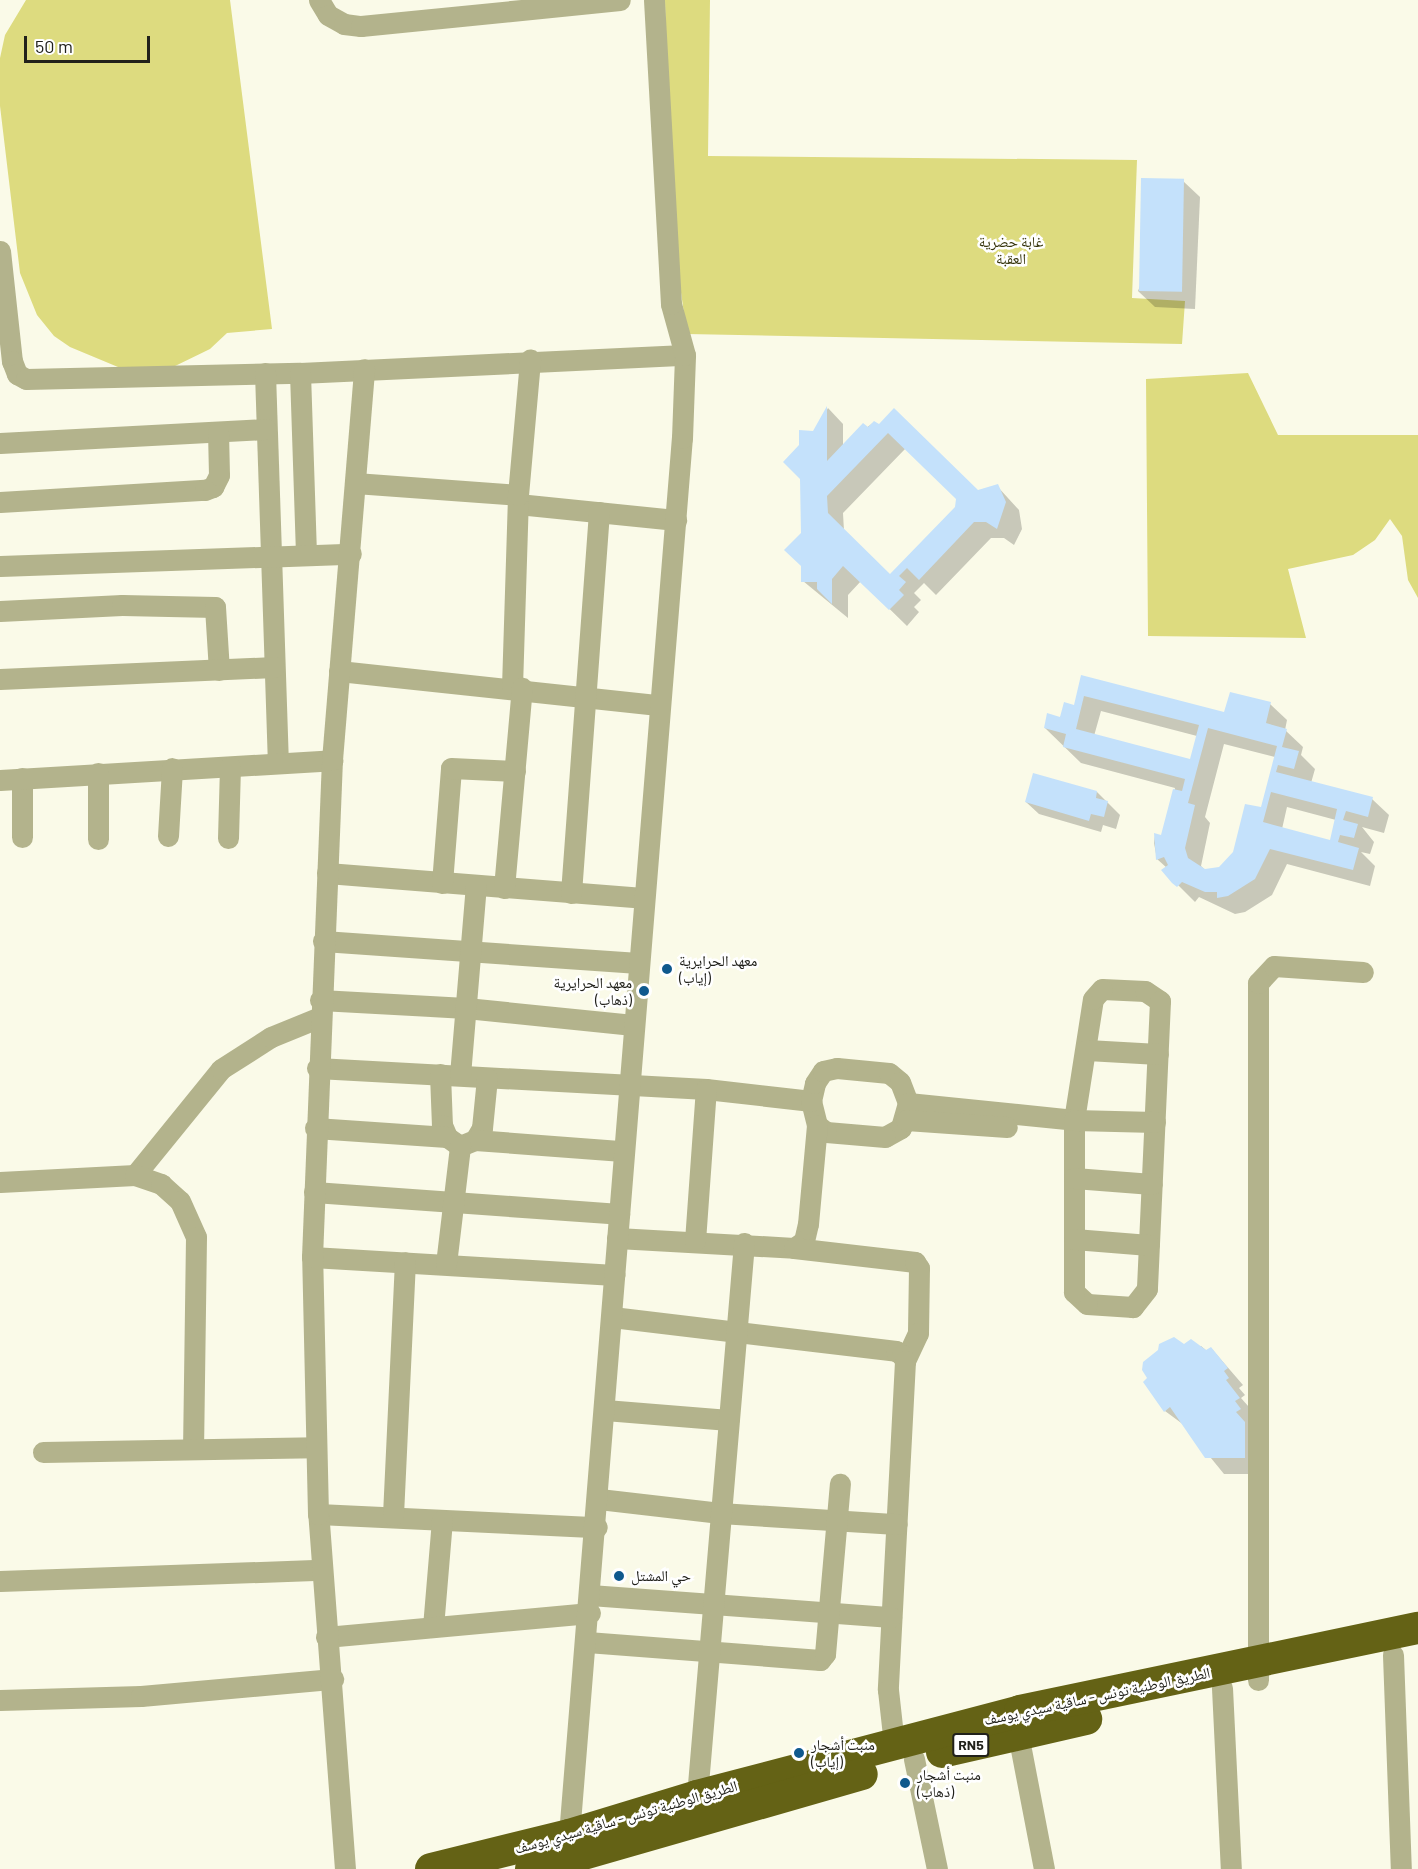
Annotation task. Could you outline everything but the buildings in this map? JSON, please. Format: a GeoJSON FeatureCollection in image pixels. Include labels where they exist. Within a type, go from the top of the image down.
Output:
{"type":"FeatureCollection","features":[{"type":"Feature","properties":{"kind":"highway","name":"الطريق الوطنية تونس - ساقية سيدي يوسف"},"geometry":{"type":"LineString","coordinates":[[431,1869],[569,1835],[697,1796],[904,1751],[1018,1734],[1222,1688],[1257,1671],[1418,1628]]}},
{"type":"Feature","properties":{"kind":"highway","name":"الطريق الوطنية تونس - ساقية سيدي يوسف"},"geometry":{"type":"LineString","coordinates":[[531,1869],[904,1751],[1020,1711],[1257,1671],[1405,1653]]}},
{"type":"Feature","properties":{"kind":"street"},"geometry":{"type":"LineString","coordinates":[[319,0],[328,15],[344,24],[361,26],[620,0]]}},
{"type":"Feature","properties":{"kind":"street"},"geometry":{"type":"LineString","coordinates":[[569,1835],[597,1527],[623,1151],[658,705],[676,520],[685,355],[671,304],[654,0]]}},
{"type":"Feature","properties":{"kind":"street"},"geometry":{"type":"LineString","coordinates":[[0,251],[12,361],[21,377],[300,373],[530,360],[685,355]]}},
{"type":"Feature","properties":{"kind":"street"},"geometry":{"type":"LineString","coordinates":[[504,888],[515,771],[518,500],[530,360]]}},
{"type":"Feature","properties":{"kind":"street"},"geometry":{"type":"LineString","coordinates":[[345,1869],[333,1679],[326,1637],[321,1570],[312,1257],[317,1068],[332,760],[351,554],[364,369]]}},
{"type":"Feature","properties":{"kind":"street"},"geometry":{"type":"LineString","coordinates":[[265,373],[269,558],[278,764]]}},
{"type":"Feature","properties":{"kind":"street"},"geometry":{"type":"LineString","coordinates":[[300,373],[306,554]]}},
{"type":"Feature","properties":{"kind":"street"},"geometry":{"type":"LineString","coordinates":[[0,443],[266,429]]}},
{"type":"Feature","properties":{"kind":"street"},"geometry":{"type":"LineString","coordinates":[[0,502],[205,490],[213,487],[219,475],[218,432]]}},
{"type":"Feature","properties":{"kind":"street"},"geometry":{"type":"LineString","coordinates":[[355,483],[676,520]]}},
{"type":"Feature","properties":{"kind":"street"},"geometry":{"type":"LineString","coordinates":[[572,893],[599,512]]}},
{"type":"Feature","properties":{"kind":"street"},"geometry":{"type":"LineString","coordinates":[[0,566],[351,554]]}},
{"type":"Feature","properties":{"kind":"street"},"geometry":{"type":"LineString","coordinates":[[0,611],[122,605],[215,607],[219,670]]}},
{"type":"Feature","properties":{"kind":"street"},"geometry":{"type":"LineString","coordinates":[[0,679],[274,667]]}},
{"type":"Feature","properties":{"kind":"street"},"geometry":{"type":"LineString","coordinates":[[339,671],[517,687],[658,705]]}},
{"type":"Feature","properties":{"kind":"street"},"geometry":{"type":"LineString","coordinates":[[0,780],[332,760]]}},
{"type":"Feature","properties":{"kind":"street"},"geometry":{"type":"LineString","coordinates":[[228,838],[230,767]]}},
{"type":"Feature","properties":{"kind":"street"},"geometry":{"type":"LineString","coordinates":[[168,836],[172,768]]}},
{"type":"Feature","properties":{"kind":"street"},"geometry":{"type":"LineString","coordinates":[[442,883],[451,768],[515,771]]}},
{"type":"Feature","properties":{"kind":"street"},"geometry":{"type":"LineString","coordinates":[[98,773],[98,839]]}},
{"type":"Feature","properties":{"kind":"street"},"geometry":{"type":"LineString","coordinates":[[22,778],[22,837]]}},
{"type":"Feature","properties":{"kind":"street"},"geometry":{"type":"LineString","coordinates":[[327,873],[643,898]]}},
{"type":"Feature","properties":{"kind":"street"},"geometry":{"type":"LineString","coordinates":[[461,1141],[442,1125],[450,1074],[466,1008],[476,886]]}},
{"type":"Feature","properties":{"kind":"street"},"geometry":{"type":"LineString","coordinates":[[323,941],[638,963]]}},
{"type":"Feature","properties":{"kind":"street"},"geometry":{"type":"LineString","coordinates":[[1257,1671],[1258,983],[1274,966],[1363,972]]}},
{"type":"Feature","properties":{"kind":"street"},"geometry":{"type":"LineString","coordinates":[[1102,989],[1145,991],[1160,1001],[1147,1289],[1142,1300],[1133,1307],[1087,1304],[1074,1292],[1074,1125],[1087,1050],[1097,993],[1102,989]]}},
{"type":"Feature","properties":{"kind":"street"},"geometry":{"type":"LineString","coordinates":[[135,1175],[221,1069],[320,1009],[466,1008],[633,1025]]}},
{"type":"Feature","properties":{"kind":"street"},"geometry":{"type":"LineString","coordinates":[[1087,1050],[1158,1054]]}},
{"type":"Feature","properties":{"kind":"street"},"geometry":{"type":"LineString","coordinates":[[317,1068],[706,1089],[811,1101]]}},
{"type":"Feature","properties":{"kind":"street"},"geometry":{"type":"LineString","coordinates":[[794,1248],[804,1241],[808,1224],[817,1125],[811,1101],[823,1071],[837,1068],[889,1073],[900,1082],[907,1111],[902,1128],[885,1137],[826,1132],[817,1125]]}},
{"type":"Feature","properties":{"kind":"street"},"geometry":{"type":"LineString","coordinates":[[446,1264],[461,1141],[482,1128],[487,1078]]}},
{"type":"Feature","properties":{"kind":"street"},"geometry":{"type":"LineString","coordinates":[[695,1241],[706,1089]]}},
{"type":"Feature","properties":{"kind":"street"},"geometry":{"type":"LineString","coordinates":[[907,1111],[1074,1125],[1155,1122]]}},
{"type":"Feature","properties":{"kind":"street"},"geometry":{"type":"LineString","coordinates":[[315,1128],[461,1141],[623,1151]]}},
{"type":"Feature","properties":{"kind":"street"},"geometry":{"type":"LineString","coordinates":[[0,1182],[135,1175],[161,1184],[180,1201],[196,1237],[192,1449]]}},
{"type":"Feature","properties":{"kind":"street"},"geometry":{"type":"LineString","coordinates":[[1074,1178],[1152,1184]]}},
{"type":"Feature","properties":{"kind":"street"},"geometry":{"type":"LineString","coordinates":[[314,1192],[619,1214]]}},
{"type":"Feature","properties":{"kind":"street"},"geometry":{"type":"LineString","coordinates":[[617,1238],[744,1243],[915,1262],[919,1268],[918,1333],[904,1361],[888,1690],[937,1869]]}},
{"type":"Feature","properties":{"kind":"street"},"geometry":{"type":"LineString","coordinates":[[1074,1239],[1149,1245]]}},
{"type":"Feature","properties":{"kind":"street"},"geometry":{"type":"LineString","coordinates":[[697,1796],[744,1243]]}},
{"type":"Feature","properties":{"kind":"street"},"geometry":{"type":"LineString","coordinates":[[312,1257],[614,1275]]}},
{"type":"Feature","properties":{"kind":"street"},"geometry":{"type":"LineString","coordinates":[[393,1515],[405,1262]]}},
{"type":"Feature","properties":{"kind":"street"},"geometry":{"type":"LineString","coordinates":[[612,1317],[896,1351],[904,1361]]}},
{"type":"Feature","properties":{"kind":"street"},"geometry":{"type":"LineString","coordinates":[[605,1410],[729,1420]]}},
{"type":"Feature","properties":{"kind":"street"},"geometry":{"type":"LineString","coordinates":[[43,1452],[316,1447]]}},
{"type":"Feature","properties":{"kind":"street"},"geometry":{"type":"LineString","coordinates":[[587,1642],[820,1660],[825,1654],[840,1484]]}},
{"type":"Feature","properties":{"kind":"street"},"geometry":{"type":"LineString","coordinates":[[598,1499],[720,1513],[897,1524]]}},
{"type":"Feature","properties":{"kind":"street"},"geometry":{"type":"LineString","coordinates":[[318,1514],[393,1515],[442,1520],[597,1527]]}},
{"type":"Feature","properties":{"kind":"street"},"geometry":{"type":"LineString","coordinates":[[433,1627],[442,1520]]}},
{"type":"Feature","properties":{"kind":"street"},"geometry":{"type":"LineString","coordinates":[[0,1581],[321,1570]]}},
{"type":"Feature","properties":{"kind":"street"},"geometry":{"type":"LineString","coordinates":[[326,1637],[433,1627],[590,1604],[712,1602],[891,1617]]}},
{"type":"Feature","properties":{"kind":"street"},"geometry":{"type":"LineString","coordinates":[[1401,1869],[1405,1653]]}},
{"type":"Feature","properties":{"kind":"street"},"geometry":{"type":"LineString","coordinates":[[0,1700],[141,1696],[333,1679]]}},
{"type":"Feature","properties":{"kind":"street"},"geometry":{"type":"LineString","coordinates":[[1222,1688],[1231,1869]]}},
{"type":"Feature","properties":{"kind":"street"},"geometry":{"type":"LineString","coordinates":[[1018,1734],[1044,1869]]}},
{"type":"Feature","properties":{"kind":"green space"},"geometry":{"type":"Polygon","coordinates":[[[26,0],[230,0],[272,329],[227,333],[210,349],[171,368],[118,367],[70,347],[54,336],[37,315],[20,273],[0,106],[0,58],[5,35],[26,0]]]}},
{"type":"Feature","properties":{"kind":"green space","name":"غابة حضرية العقبة"},"geometry":{"type":"Polygon","coordinates":[[[665,0],[710,0],[708,156],[1137,160],[1132,298],[1185,301],[1182,344],[687,334],[670,216],[665,0]]]}},
{"type":"Feature","properties":{"kind":"green space"},"geometry":{"type":"Polygon","coordinates":[[[1248,373],[1278,435],[1418,435],[1418,598],[1408,580],[1402,536],[1390,519],[1375,540],[1353,555],[1288,569],[1306,638],[1148,636],[1146,379],[1248,373]]]}},
{"type":"Feature","properties":{"kind":"place","name":"معهد الحرايرية (إياب)"},"geometry":{"type":"Point","coordinates":[667,969]}},
{"type":"Feature","properties":{"kind":"place","name":"معهد الحرايرية (ذهاب)"},"geometry":{"type":"Point","coordinates":[644,991]}},
{"type":"Feature","properties":{"kind":"place","name":"حي المشتل"},"geometry":{"type":"Point","coordinates":[619,1576]}},
{"type":"Feature","properties":{"kind":"place","name":"منبت أشجار (إياب)"},"geometry":{"type":"Point","coordinates":[799,1753]}},
{"type":"Feature","properties":{"kind":"place","name":"منبت أشجار (ذهاب)"},"geometry":{"type":"Point","coordinates":[905,1783]}}]}
